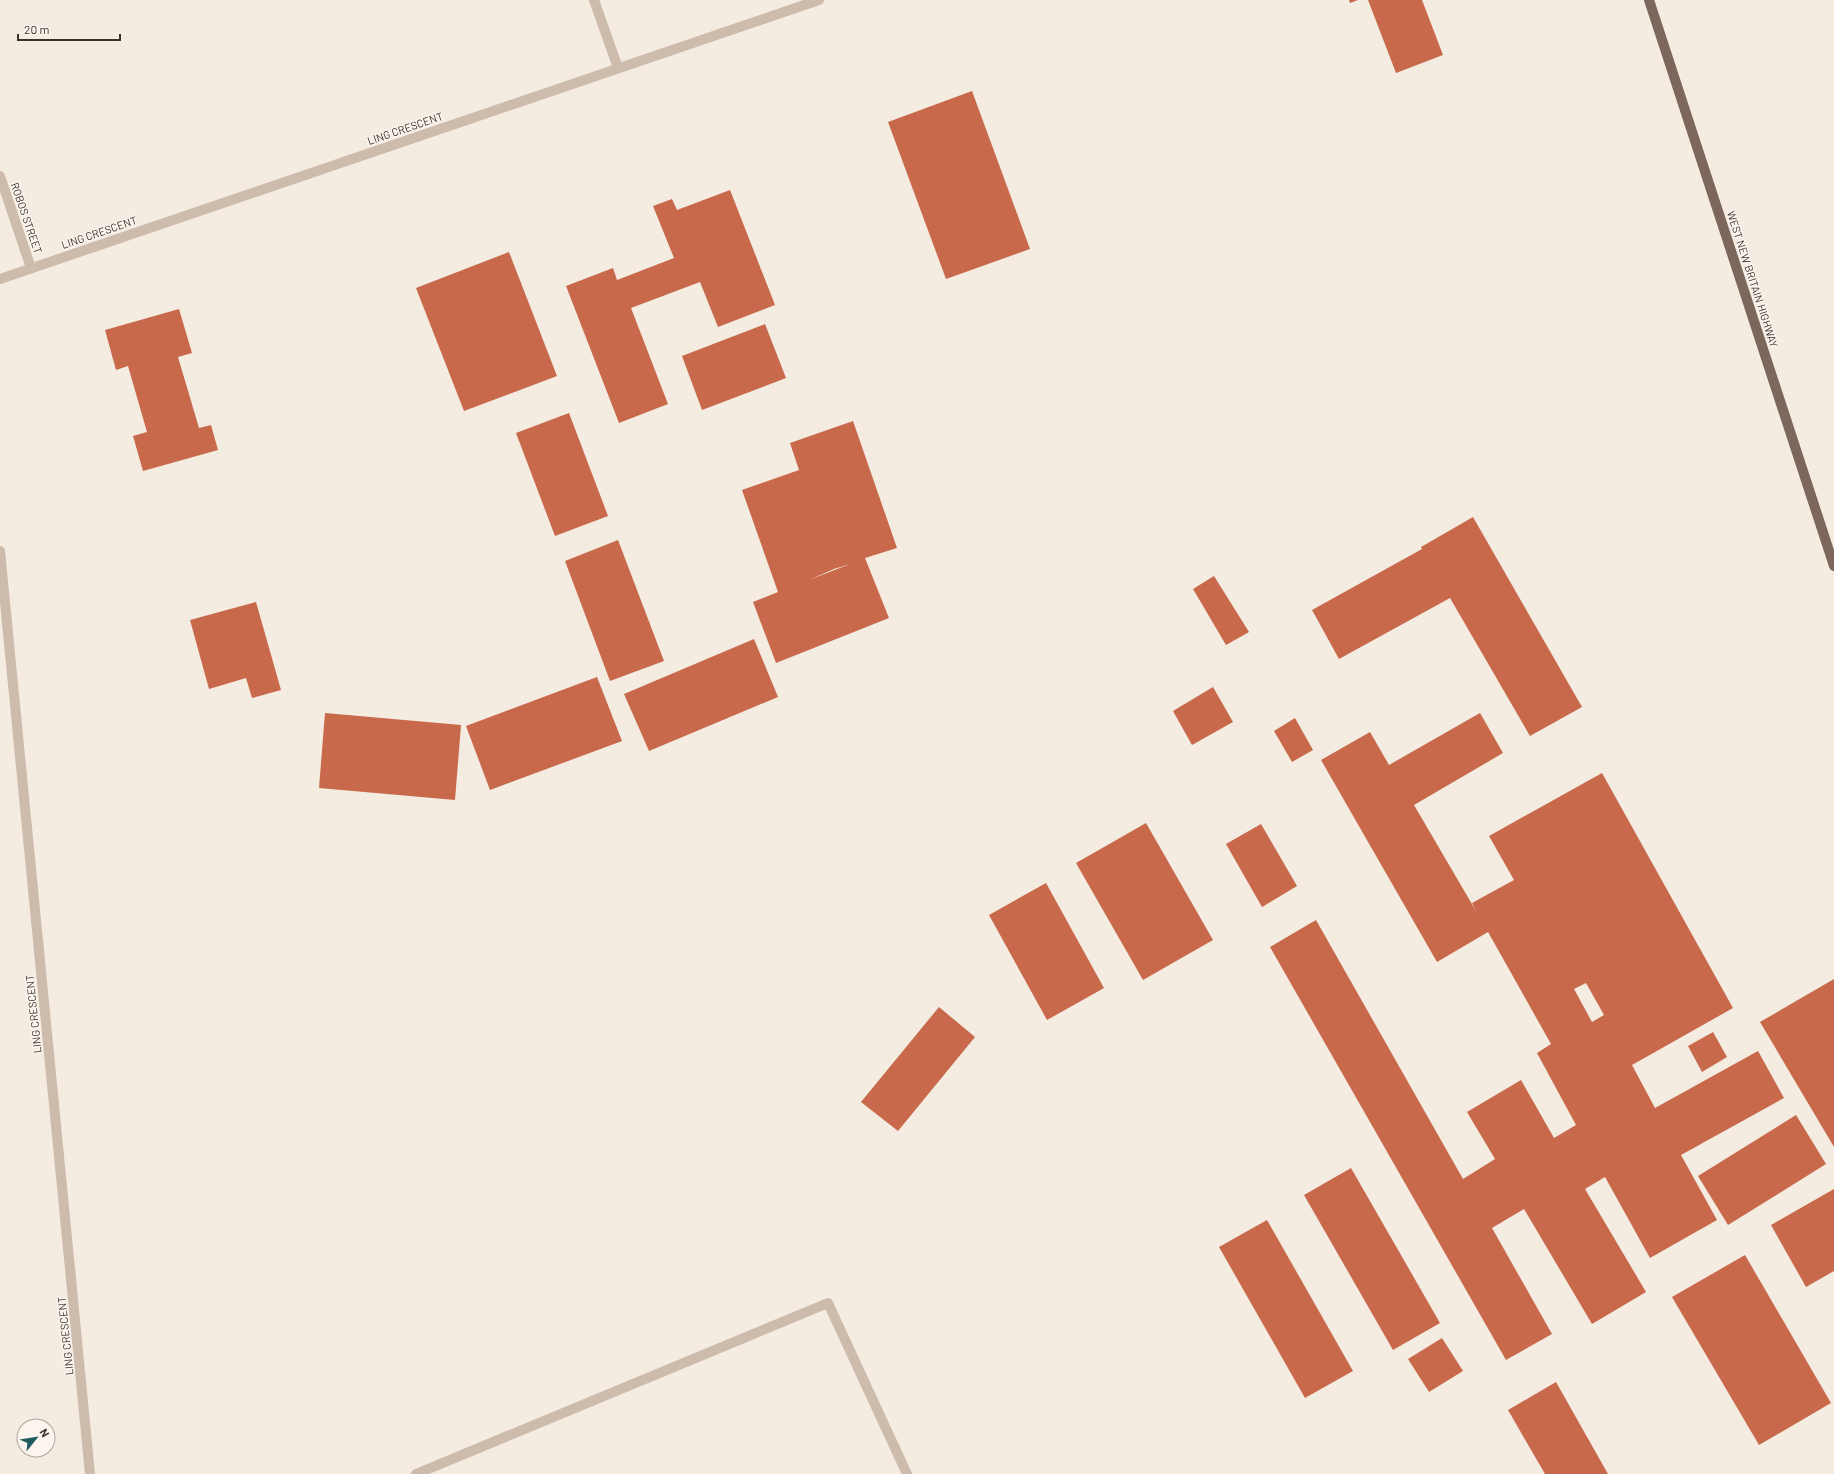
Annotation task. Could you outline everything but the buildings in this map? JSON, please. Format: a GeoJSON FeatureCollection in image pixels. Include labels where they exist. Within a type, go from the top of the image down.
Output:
{"type":"FeatureCollection","features":[{"type":"Feature","properties":{"kind":"main road","name":"WEST NEW BRITAIN HIGHWAY"},"geometry":{"type":"LineString","coordinates":[[1649,0],[1834,566]]}},
{"type":"Feature","properties":{"kind":"street"},"geometry":{"type":"LineString","coordinates":[[594,0],[618,68]]}},
{"type":"Feature","properties":{"kind":"street","name":"LING CRESCENT"},"geometry":{"type":"LineString","coordinates":[[0,279],[818,0]]}},
{"type":"Feature","properties":{"kind":"street","name":"ROBOS STREET"},"geometry":{"type":"LineString","coordinates":[[0,176],[31,268]]}},
{"type":"Feature","properties":{"kind":"street","name":"LING CRESCENT"},"geometry":{"type":"LineString","coordinates":[[0,551],[90,1474]]}},
{"type":"Feature","properties":{"kind":"street"},"geometry":{"type":"LineString","coordinates":[[416,1474],[828,1303],[907,1474]]}}]}
